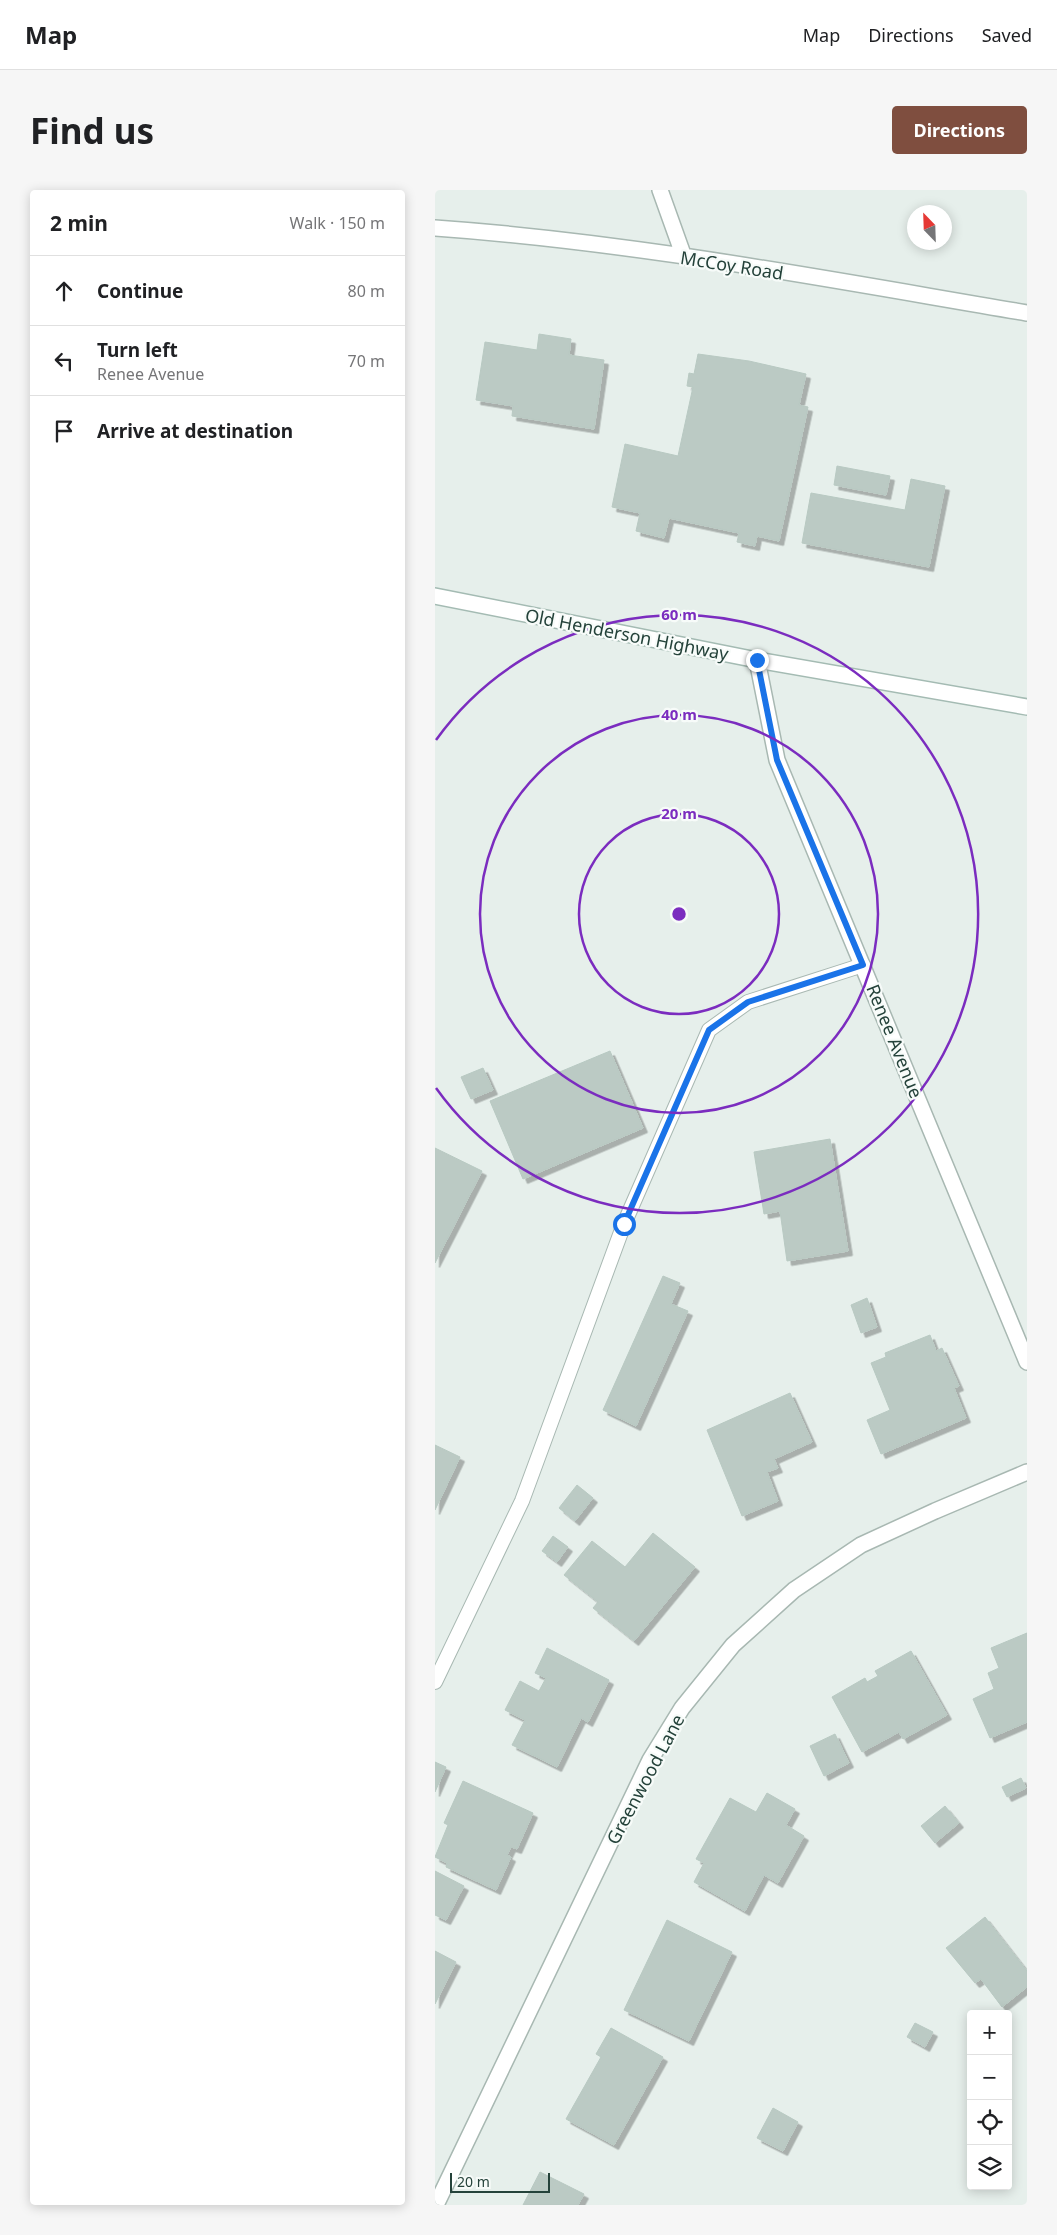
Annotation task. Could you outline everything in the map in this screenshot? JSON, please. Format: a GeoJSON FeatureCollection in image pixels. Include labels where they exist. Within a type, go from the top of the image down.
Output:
{"type":"FeatureCollection","features":[{"type":"Feature","properties":{"kind":"street"},"geometry":{"type":"LineString","coordinates":[[660,190],[684,256]]}},
{"type":"Feature","properties":{"kind":"street","name":"McCoy Road"},"geometry":{"type":"LineString","coordinates":[[435,228],[507,233],[684,256],[1027,313]]}},
{"type":"Feature","properties":{"kind":"street","name":"Old Henderson Highway"},"geometry":{"type":"LineString","coordinates":[[435,596],[757,660],[1027,707]]}},
{"type":"Feature","properties":{"kind":"street","name":"Renee Avenue"},"geometry":{"type":"LineString","coordinates":[[757,660],[777,760],[1027,1362]]}},
{"type":"Feature","properties":{"kind":"street","name":"Greenwood Lane"},"geometry":{"type":"LineString","coordinates":[[436,2205],[650,1760],[682,1708],[693,1694],[733,1645],[794,1590],[831,1565],[869,1541],[1027,1472]]}},
{"type":"Feature","properties":{"kind":"lane"},"geometry":{"type":"LineString","coordinates":[[435,1682],[522,1501],[624,1224],[709,1030],[748,1002],[863,965]]}},
{"type":"Feature","properties":{"kind":"building"},"geometry":{"type":"Polygon","coordinates":[[[539,334],[571,339],[569,355],[604,360],[594,429],[512,416],[513,406],[476,400],[485,342],[537,350],[539,334]]]}},
{"type":"Feature","properties":{"kind":"building"},"geometry":{"type":"Polygon","coordinates":[[[698,354],[749,361],[806,374],[799,405],[808,407],[779,541],[757,536],[755,546],[737,542],[739,533],[669,518],[664,538],[636,531],[640,513],[612,507],[625,444],[678,456],[693,387],[687,386],[689,373],[694,374],[698,354]]]}},
{"type":"Feature","properties":{"kind":"building"},"geometry":{"type":"Polygon","coordinates":[[[837,466],[890,476],[886,495],[834,485],[837,466]]]}},
{"type":"Feature","properties":{"kind":"building"},"geometry":{"type":"Polygon","coordinates":[[[911,479],[945,486],[929,567],[802,543],[811,493],[905,510],[911,479]]]}},
{"type":"Feature","properties":{"kind":"building"},"geometry":{"type":"Polygon","coordinates":[[[610,1051],[643,1128],[523,1179],[490,1101],[610,1051]]]}},
{"type":"Feature","properties":{"kind":"building"},"geometry":{"type":"Polygon","coordinates":[[[483,1068],[493,1090],[471,1099],[461,1077],[483,1068]]]}},
{"type":"Feature","properties":{"kind":"building"},"geometry":{"type":"Polygon","coordinates":[[[830,1139],[848,1251],[787,1261],[780,1211],[764,1214],[754,1152],[830,1139]]]}},
{"type":"Feature","properties":{"kind":"building"},"geometry":{"type":"Polygon","coordinates":[[[435,1148],[482,1171],[435,1263],[435,1148]]]}},
{"type":"Feature","properties":{"kind":"building"},"geometry":{"type":"Polygon","coordinates":[[[663,1276],[680,1283],[671,1304],[688,1311],[636,1426],[603,1410],[663,1276]]]}},
{"type":"Feature","properties":{"kind":"building"},"geometry":{"type":"Polygon","coordinates":[[[867,1298],[877,1327],[861,1333],[851,1305],[867,1298]]]}},
{"type":"Feature","properties":{"kind":"building"},"geometry":{"type":"Polygon","coordinates":[[[930,1335],[936,1351],[942,1348],[959,1386],[954,1388],[966,1418],[881,1454],[867,1420],[890,1410],[871,1363],[886,1357],[885,1353],[930,1335]]]}},
{"type":"Feature","properties":{"kind":"building"},"geometry":{"type":"Polygon","coordinates":[[[790,1393],[812,1442],[774,1459],[778,1468],[767,1472],[778,1501],[742,1516],[707,1430],[790,1393]]]}},
{"type":"Feature","properties":{"kind":"building"},"geometry":{"type":"Polygon","coordinates":[[[435,1445],[460,1457],[435,1510],[435,1445]]]}},
{"type":"Feature","properties":{"kind":"building"},"geometry":{"type":"Polygon","coordinates":[[[577,1485],[593,1498],[575,1521],[559,1508],[577,1485]]]}},
{"type":"Feature","properties":{"kind":"building"},"geometry":{"type":"Polygon","coordinates":[[[653,1533],[695,1567],[634,1641],[593,1608],[598,1602],[564,1575],[592,1541],[625,1567],[653,1533]]]}},
{"type":"Feature","properties":{"kind":"building"},"geometry":{"type":"Polygon","coordinates":[[[553,1536],[568,1547],[557,1562],[542,1551],[553,1536]]]}},
{"type":"Feature","properties":{"kind":"building"},"geometry":{"type":"Polygon","coordinates":[[[1027,1633],[1027,1722],[990,1738],[973,1699],[994,1689],[988,1673],[999,1668],[991,1648],[1027,1633]]]}},
{"type":"Feature","properties":{"kind":"building"},"geometry":{"type":"Polygon","coordinates":[[[547,1648],[609,1680],[588,1722],[581,1718],[557,1767],[512,1745],[525,1720],[505,1710],[520,1681],[539,1691],[546,1678],[535,1673],[547,1648]]]}},
{"type":"Feature","properties":{"kind":"building"},"geometry":{"type":"Polygon","coordinates":[[[911,1651],[947,1715],[903,1739],[899,1732],[862,1752],[832,1697],[865,1678],[867,1682],[878,1676],[875,1671],[911,1651]]]}},
{"type":"Feature","properties":{"kind":"building"},"geometry":{"type":"Polygon","coordinates":[[[835,1734],[849,1763],[824,1776],[810,1746],[835,1734]]]}},
{"type":"Feature","properties":{"kind":"building"},"geometry":{"type":"Polygon","coordinates":[[[435,1762],[446,1767],[435,1792],[435,1762]]]}},
{"type":"Feature","properties":{"kind":"building"},"geometry":{"type":"Polygon","coordinates":[[[1021,1778],[1026,1788],[1007,1797],[1002,1787],[1021,1778]]]}},
{"type":"Feature","properties":{"kind":"building"},"geometry":{"type":"Polygon","coordinates":[[[463,1781],[533,1813],[517,1849],[511,1847],[507,1855],[511,1857],[496,1890],[446,1867],[447,1863],[435,1857],[448,1825],[444,1823],[463,1781]]]}},
{"type":"Feature","properties":{"kind":"building"},"geometry":{"type":"Polygon","coordinates":[[[767,1793],[795,1809],[786,1825],[804,1836],[778,1883],[764,1875],[745,1911],[694,1882],[704,1863],[696,1859],[730,1798],[756,1812],[767,1793]]]}},
{"type":"Feature","properties":{"kind":"building"},"geometry":{"type":"Polygon","coordinates":[[[945,1806],[959,1823],[935,1843],[921,1826],[945,1806]]]}},
{"type":"Feature","properties":{"kind":"building"},"geometry":{"type":"Polygon","coordinates":[[[435,1871],[464,1886],[446,1920],[435,1915],[435,1871]]]}},
{"type":"Feature","properties":{"kind":"building"},"geometry":{"type":"Polygon","coordinates":[[[985,1917],[1027,1971],[1027,1987],[1002,2007],[981,1979],[975,1983],[946,1948],[985,1917]]]}},
{"type":"Feature","properties":{"kind":"building"},"geometry":{"type":"Polygon","coordinates":[[[667,1920],[732,1952],[689,2041],[624,2010],[667,1920]]]}},
{"type":"Feature","properties":{"kind":"building"},"geometry":{"type":"Polygon","coordinates":[[[435,1951],[456,1962],[435,2004],[435,1951]]]}},
{"type":"Feature","properties":{"kind":"building"},"geometry":{"type":"Polygon","coordinates":[[[915,2023],[933,2032],[925,2047],[907,2037],[915,2023]]]}},
{"type":"Feature","properties":{"kind":"building"},"geometry":{"type":"Polygon","coordinates":[[[611,2028],[663,2057],[614,2145],[566,2119],[601,2057],[596,2054],[611,2028]]]}},
{"type":"Feature","properties":{"kind":"building"},"geometry":{"type":"Polygon","coordinates":[[[773,2108],[798,2122],[783,2151],[757,2138],[773,2108]]]}},
{"type":"Feature","properties":{"kind":"building"},"geometry":{"type":"Polygon","coordinates":[[[540,2172],[584,2194],[578,2205],[523,2205],[540,2172]]]}},
{"type":"Feature","properties":{"kind":"route"},"geometry":{"type":"LineString","coordinates":[[624,1224],[709,1030],[748,1002],[863,965],[777,760],[757,660]]}}]}
